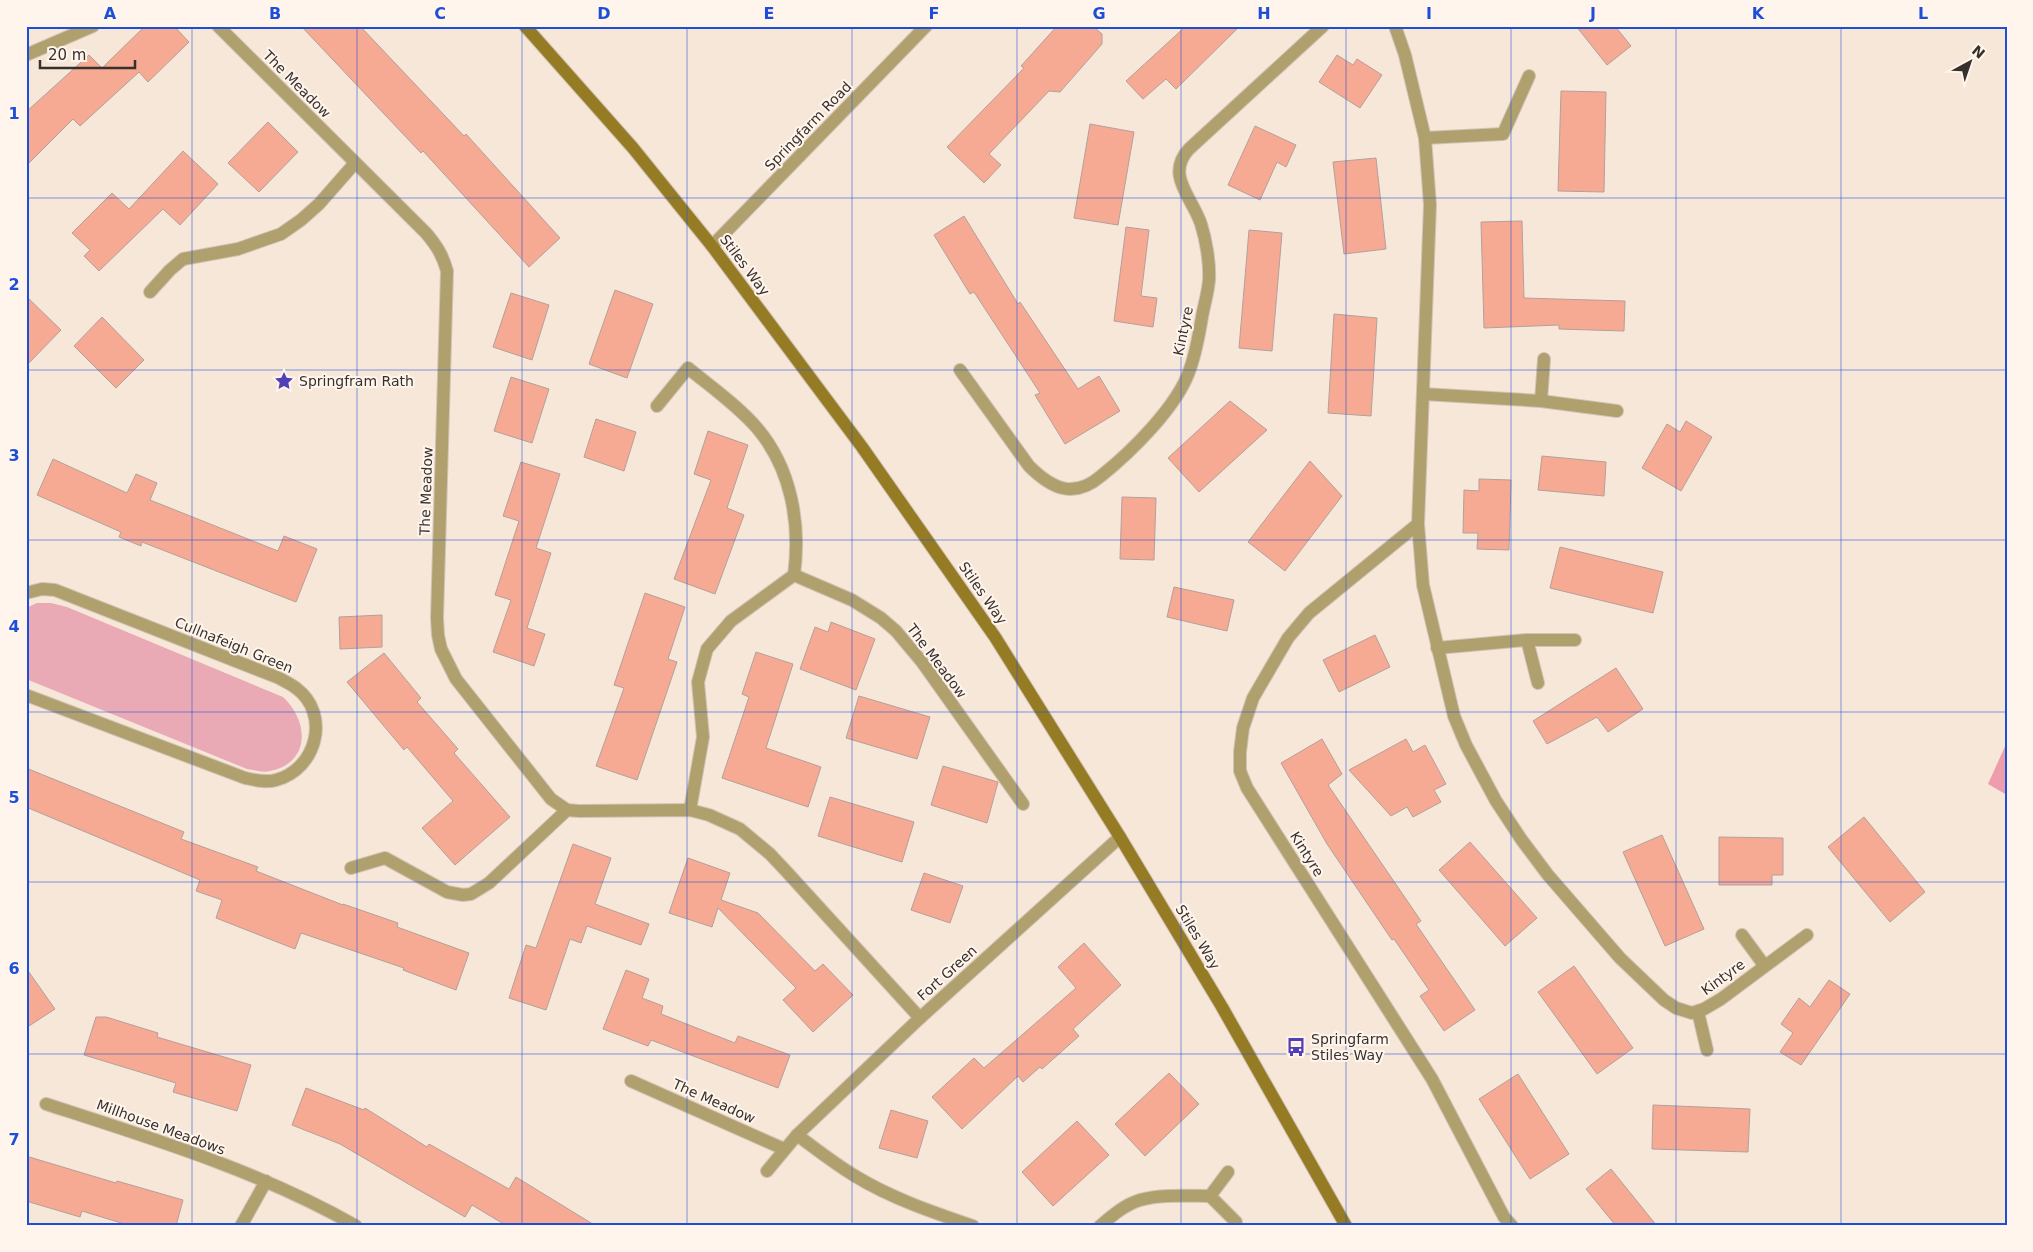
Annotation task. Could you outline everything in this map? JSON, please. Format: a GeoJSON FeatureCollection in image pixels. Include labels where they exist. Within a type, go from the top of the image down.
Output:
{"type":"FeatureCollection","features":[{"type":"Feature","properties":{"kind":"main road","name":"Stiles Way"},"geometry":{"type":"LineString","coordinates":[[525,26],[633,148],[712,246],[862,447],[995,637],[1120,837],[1222,1007],[1346,1226]]}},
{"type":"Feature","properties":{"kind":"street"},"geometry":{"type":"LineString","coordinates":[[26,56],[93,26]]}},
{"type":"Feature","properties":{"kind":"street","name":"The Meadow"},"geometry":{"type":"LineString","coordinates":[[218,26],[439,248],[447,272],[437,598],[438,635],[441,649],[456,679],[533,778],[551,799],[559,806],[568,810]]}},
{"type":"Feature","properties":{"kind":"street","name":"Springfarm Road"},"geometry":{"type":"LineString","coordinates":[[712,246],[926,26]]}},
{"type":"Feature","properties":{"kind":"street","name":"Kintyre"},"geometry":{"type":"LineString","coordinates":[[960,370],[1029,466],[1040,477],[1051,484],[1073,490],[1083,487],[1093,483],[1118,462],[1150,429],[1176,397],[1190,371],[1197,345],[1209,272],[1201,224],[1178,175],[1181,160],[1189,149],[1323,26]]}},
{"type":"Feature","properties":{"kind":"street","name":"Kintyre"},"geometry":{"type":"LineString","coordinates":[[1395,26],[1405,55],[1425,138],[1430,205],[1418,524],[1423,585],[1454,716],[1466,745],[1496,802],[1521,839],[1576,908],[1633,970],[1670,1004],[1687,1012],[1698,1012],[1721,999],[1764,965],[1807,935]]}},
{"type":"Feature","properties":{"kind":"street"},"geometry":{"type":"LineString","coordinates":[[1425,138],[1504,134],[1529,76]]}},
{"type":"Feature","properties":{"kind":"street"},"geometry":{"type":"LineString","coordinates":[[150,292],[176,264],[190,256],[238,249],[280,234],[301,220],[319,204],[355,163]]}},
{"type":"Feature","properties":{"kind":"street"},"geometry":{"type":"LineString","coordinates":[[1541,401],[1544,359]]}},
{"type":"Feature","properties":{"kind":"street"},"geometry":{"type":"LineString","coordinates":[[657,406],[688,368],[740,411],[756,427],[773,449],[780,464],[790,494],[796,534],[797,554],[794,575],[731,621],[707,649],[698,682],[703,737],[690,810]]}},
{"type":"Feature","properties":{"kind":"street"},"geometry":{"type":"LineString","coordinates":[[1422,394],[1541,401],[1618,410]]}},
{"type":"Feature","properties":{"kind":"street","name":"Kintyre"},"geometry":{"type":"LineString","coordinates":[[1418,524],[1309,613],[1288,638],[1253,698],[1243,728],[1240,771],[1247,788],[1432,1079],[1504,1217],[1512,1226]]}},
{"type":"Feature","properties":{"kind":"street","name":"The Meadow"},"geometry":{"type":"LineString","coordinates":[[794,575],[852,600],[882,618],[896,631],[922,662],[1023,804]]}},
{"type":"Feature","properties":{"kind":"street","name":"Cullnafeigh Green"},"geometry":{"type":"LineString","coordinates":[[26,593],[42,589],[55,590],[279,678],[296,688],[305,697],[312,708],[317,730],[312,751],[303,765],[276,780],[262,781],[246,778],[26,695]]}},
{"type":"Feature","properties":{"kind":"street"},"geometry":{"type":"LineString","coordinates":[[1526,640],[1538,683]]}},
{"type":"Feature","properties":{"kind":"street"},"geometry":{"type":"LineString","coordinates":[[1437,648],[1526,640],[1575,640]]}},
{"type":"Feature","properties":{"kind":"street"},"geometry":{"type":"LineString","coordinates":[[351,868],[384,858],[447,892],[463,895],[471,894],[488,883],[568,810],[690,810],[709,815],[726,822],[746,834],[770,854],[920,1018]]}},
{"type":"Feature","properties":{"kind":"street","name":"Fort Green"},"geometry":{"type":"LineString","coordinates":[[767,1171],[798,1135],[920,1018],[1120,837]]}},
{"type":"Feature","properties":{"kind":"street","name":"Kintyre"},"geometry":{"type":"LineString","coordinates":[[1742,934],[1764,965]]}},
{"type":"Feature","properties":{"kind":"street","name":"Kintyre"},"geometry":{"type":"LineString","coordinates":[[1698,1012],[1707,1050]]}},
{"type":"Feature","properties":{"kind":"street","name":"The Meadow"},"geometry":{"type":"LineString","coordinates":[[631,1081],[784,1149]]}},
{"type":"Feature","properties":{"kind":"street","name":"Millhouse Meadows"},"geometry":{"type":"LineString","coordinates":[[46,1104],[266,1181],[316,1203],[356,1226]]}},
{"type":"Feature","properties":{"kind":"street"},"geometry":{"type":"LineString","coordinates":[[798,1135],[853,1175],[874,1186],[904,1201],[973,1226]]}},
{"type":"Feature","properties":{"kind":"street"},"geometry":{"type":"LineString","coordinates":[[1210,1196],[1228,1172]]}},
{"type":"Feature","properties":{"kind":"street"},"geometry":{"type":"LineString","coordinates":[[241,1226],[266,1181]]}},
{"type":"Feature","properties":{"kind":"street"},"geometry":{"type":"LineString","coordinates":[[1100,1226],[1126,1206],[1140,1200],[1186,1196],[1210,1196],[1236,1222]]}},
{"type":"Feature","properties":{"kind":"shaded area"},"geometry":{"type":"Polygon","coordinates":[[[37,603],[51,603],[67,607],[283,697],[292,707],[298,718],[302,740],[299,750],[293,759],[283,767],[267,772],[247,769],[26,679],[26,608],[37,603]]]}},
{"type":"Feature","properties":{"kind":"shaded area"},"geometry":{"type":"Polygon","coordinates":[[[2007,742],[2007,795],[1988,784],[2007,742]]]}},
{"type":"Feature","properties":{"kind":"building"},"geometry":{"type":"Polygon","coordinates":[[[145,26],[174,26],[189,42],[148,82],[139,72],[80,126],[73,119],[26,166],[26,112],[89,55],[102,68],[145,26]]]}},
{"type":"Feature","properties":{"kind":"building"},"geometry":{"type":"Polygon","coordinates":[[[301,26],[360,26],[464,136],[466,134],[560,238],[529,267],[423,151],[421,153],[301,26]]]}},
{"type":"Feature","properties":{"kind":"building"},"geometry":{"type":"Polygon","coordinates":[[[1057,26],[1093,26],[1102,34],[1102,44],[1060,92],[1049,91],[989,154],[1001,165],[984,183],[947,147],[1024,68],[1021,66],[1057,26]]]}},
{"type":"Feature","properties":{"kind":"building"},"geometry":{"type":"Polygon","coordinates":[[[1186,26],[1240,26],[1176,89],[1166,79],[1143,99],[1126,81],[1186,26]]]}},
{"type":"Feature","properties":{"kind":"building"},"geometry":{"type":"Polygon","coordinates":[[[1576,26],[1615,26],[1631,46],[1607,65],[1576,26]]]}},
{"type":"Feature","properties":{"kind":"building"},"geometry":{"type":"Polygon","coordinates":[[[1337,55],[1353,65],[1357,59],[1382,75],[1360,108],[1319,82],[1337,55]]]}},
{"type":"Feature","properties":{"kind":"building"},"geometry":{"type":"Polygon","coordinates":[[[1561,91],[1606,92],[1604,192],[1558,191],[1561,91]]]}},
{"type":"Feature","properties":{"kind":"building"},"geometry":{"type":"Polygon","coordinates":[[[268,122],[298,152],[259,192],[228,163],[268,122]]]}},
{"type":"Feature","properties":{"kind":"building"},"geometry":{"type":"Polygon","coordinates":[[[1090,124],[1134,132],[1118,225],[1074,218],[1090,124]]]}},
{"type":"Feature","properties":{"kind":"building"},"geometry":{"type":"Polygon","coordinates":[[[1255,126],[1296,145],[1286,167],[1277,162],[1260,200],[1228,185],[1255,126]]]}},
{"type":"Feature","properties":{"kind":"building"},"geometry":{"type":"Polygon","coordinates":[[[183,151],[218,184],[180,225],[163,209],[99,271],[84,256],[90,250],[72,233],[112,193],[129,209],[183,151]]]}},
{"type":"Feature","properties":{"kind":"building"},"geometry":{"type":"Polygon","coordinates":[[[1376,158],[1386,249],[1344,254],[1333,162],[1376,158]]]}},
{"type":"Feature","properties":{"kind":"building"},"geometry":{"type":"Polygon","coordinates":[[[964,216],[1018,304],[1020,302],[1078,389],[1099,376],[1120,411],[1065,444],[1035,395],[1040,393],[974,292],[970,294],[934,235],[964,216]]]}},
{"type":"Feature","properties":{"kind":"building"},"geometry":{"type":"Polygon","coordinates":[[[1522,221],[1524,298],[1625,301],[1624,331],[1559,329],[1559,325],[1484,328],[1481,222],[1522,221]]]}},
{"type":"Feature","properties":{"kind":"building"},"geometry":{"type":"Polygon","coordinates":[[[1126,227],[1149,230],[1141,296],[1157,298],[1153,327],[1114,321],[1126,227]]]}},
{"type":"Feature","properties":{"kind":"building"},"geometry":{"type":"Polygon","coordinates":[[[1249,230],[1282,233],[1272,351],[1239,348],[1249,230]]]}},
{"type":"Feature","properties":{"kind":"building"},"geometry":{"type":"Polygon","coordinates":[[[615,290],[653,304],[627,378],[589,364],[615,290]]]}},
{"type":"Feature","properties":{"kind":"building"},"geometry":{"type":"Polygon","coordinates":[[[511,293],[549,305],[532,360],[493,347],[511,293]]]}},
{"type":"Feature","properties":{"kind":"building"},"geometry":{"type":"Polygon","coordinates":[[[26,296],[61,330],[26,366],[26,296]]]}},
{"type":"Feature","properties":{"kind":"building"},"geometry":{"type":"Polygon","coordinates":[[[1334,314],[1377,318],[1371,416],[1328,413],[1334,314]]]}},
{"type":"Feature","properties":{"kind":"building"},"geometry":{"type":"Polygon","coordinates":[[[102,317],[144,360],[116,388],[74,346],[102,317]]]}},
{"type":"Feature","properties":{"kind":"building"},"geometry":{"type":"Polygon","coordinates":[[[511,377],[549,389],[532,443],[494,431],[511,377]]]}},
{"type":"Feature","properties":{"kind":"building"},"geometry":{"type":"Polygon","coordinates":[[[1230,401],[1267,430],[1199,492],[1168,458],[1230,401]]]}},
{"type":"Feature","properties":{"kind":"building"},"geometry":{"type":"Polygon","coordinates":[[[596,419],[636,432],[624,471],[584,457],[596,419]]]}},
{"type":"Feature","properties":{"kind":"building"},"geometry":{"type":"Polygon","coordinates":[[[1686,421],[1712,437],[1681,491],[1642,468],[1667,424],[1680,432],[1686,421]]]}},
{"type":"Feature","properties":{"kind":"building"},"geometry":{"type":"Polygon","coordinates":[[[708,431],[748,445],[727,508],[744,515],[715,594],[674,579],[711,480],[694,474],[708,431]]]}},
{"type":"Feature","properties":{"kind":"building"},"geometry":{"type":"Polygon","coordinates":[[[1542,456],[1606,462],[1604,496],[1538,490],[1542,456]]]}},
{"type":"Feature","properties":{"kind":"building"},"geometry":{"type":"Polygon","coordinates":[[[53,459],[127,493],[136,474],[157,483],[150,500],[278,551],[284,536],[317,549],[296,602],[142,542],[141,546],[119,537],[121,532],[37,495],[53,459]]]}},
{"type":"Feature","properties":{"kind":"building"},"geometry":{"type":"Polygon","coordinates":[[[1310,461],[1342,496],[1285,571],[1248,542],[1310,461]]]}},
{"type":"Feature","properties":{"kind":"building"},"geometry":{"type":"Polygon","coordinates":[[[521,462],[560,474],[536,548],[551,553],[527,628],[545,634],[534,666],[493,652],[511,600],[495,595],[519,521],[503,516],[521,462]]]}},
{"type":"Feature","properties":{"kind":"building"},"geometry":{"type":"Polygon","coordinates":[[[1479,479],[1511,480],[1509,550],[1477,549],[1478,533],[1463,533],[1464,490],[1479,491],[1479,479]]]}},
{"type":"Feature","properties":{"kind":"building"},"geometry":{"type":"Polygon","coordinates":[[[1122,497],[1156,498],[1154,560],[1120,559],[1122,497]]]}},
{"type":"Feature","properties":{"kind":"building"},"geometry":{"type":"Polygon","coordinates":[[[1560,547],[1663,572],[1653,613],[1550,588],[1560,547]]]}},
{"type":"Feature","properties":{"kind":"building"},"geometry":{"type":"Polygon","coordinates":[[[1174,587],[1234,600],[1227,631],[1167,617],[1174,587]]]}},
{"type":"Feature","properties":{"kind":"building"},"geometry":{"type":"Polygon","coordinates":[[[645,593],[685,607],[668,659],[677,662],[637,780],[596,766],[624,688],[614,685],[645,593]]]}},
{"type":"Feature","properties":{"kind":"building"},"geometry":{"type":"Polygon","coordinates":[[[382,615],[382,647],[340,649],[339,617],[382,615]]]}},
{"type":"Feature","properties":{"kind":"building"},"geometry":{"type":"Polygon","coordinates":[[[831,622],[875,639],[856,690],[800,669],[815,627],[828,632],[831,622]]]}},
{"type":"Feature","properties":{"kind":"building"},"geometry":{"type":"Polygon","coordinates":[[[1375,635],[1390,667],[1339,692],[1323,660],[1375,635]]]}},
{"type":"Feature","properties":{"kind":"building"},"geometry":{"type":"Polygon","coordinates":[[[756,652],[793,664],[766,748],[821,767],[808,807],[722,778],[749,697],[742,694],[756,652]]]}},
{"type":"Feature","properties":{"kind":"building"},"geometry":{"type":"Polygon","coordinates":[[[384,653],[421,698],[417,702],[458,749],[454,753],[510,817],[455,865],[422,828],[453,801],[407,747],[404,750],[347,682],[384,653]]]}},
{"type":"Feature","properties":{"kind":"building"},"geometry":{"type":"Polygon","coordinates":[[[1616,668],[1643,709],[1608,732],[1597,717],[1547,744],[1533,721],[1616,668]]]}},
{"type":"Feature","properties":{"kind":"building"},"geometry":{"type":"Polygon","coordinates":[[[859,696],[930,717],[917,759],[846,738],[859,696]]]}},
{"type":"Feature","properties":{"kind":"building"},"geometry":{"type":"Polygon","coordinates":[[[1322,739],[1342,774],[1328,785],[1421,921],[1416,924],[1475,1010],[1444,1031],[1420,996],[1429,990],[1394,939],[1392,940],[1327,844],[1281,763],[1322,739]]]}},
{"type":"Feature","properties":{"kind":"building"},"geometry":{"type":"Polygon","coordinates":[[[1406,739],[1413,752],[1425,745],[1446,784],[1434,790],[1441,802],[1413,817],[1407,807],[1391,816],[1349,770],[1406,739]]]}},
{"type":"Feature","properties":{"kind":"building"},"geometry":{"type":"Polygon","coordinates":[[[943,766],[998,782],[987,823],[931,805],[943,766]]]}},
{"type":"Feature","properties":{"kind":"building"},"geometry":{"type":"Polygon","coordinates":[[[26,768],[184,832],[181,839],[258,867],[256,871],[343,905],[398,923],[397,927],[469,953],[456,990],[403,970],[404,968],[301,933],[295,949],[216,918],[222,900],[196,891],[200,880],[26,807],[26,768]]]}},
{"type":"Feature","properties":{"kind":"building"},"geometry":{"type":"Polygon","coordinates":[[[830,797],[914,822],[902,862],[818,836],[830,797]]]}},
{"type":"Feature","properties":{"kind":"building"},"geometry":{"type":"Polygon","coordinates":[[[1864,817],[1925,892],[1890,922],[1828,847],[1864,817]]]}},
{"type":"Feature","properties":{"kind":"building"},"geometry":{"type":"Polygon","coordinates":[[[1662,835],[1704,929],[1665,946],[1623,852],[1662,835]]]}},
{"type":"Feature","properties":{"kind":"building"},"geometry":{"type":"Polygon","coordinates":[[[1719,837],[1783,838],[1783,875],[1772,875],[1772,885],[1719,885],[1719,837]]]}},
{"type":"Feature","properties":{"kind":"building"},"geometry":{"type":"Polygon","coordinates":[[[1470,842],[1537,918],[1505,946],[1439,870],[1470,842]]]}},
{"type":"Feature","properties":{"kind":"building"},"geometry":{"type":"Polygon","coordinates":[[[573,844],[611,858],[595,904],[649,924],[641,945],[587,926],[581,943],[570,939],[546,1010],[509,998],[526,945],[536,948],[573,844]]]}},
{"type":"Feature","properties":{"kind":"building"},"geometry":{"type":"Polygon","coordinates":[[[688,858],[730,873],[721,900],[758,913],[815,971],[823,964],[853,995],[813,1032],[783,1000],[796,988],[718,908],[712,927],[669,913],[688,858]]]}},
{"type":"Feature","properties":{"kind":"building"},"geometry":{"type":"Polygon","coordinates":[[[924,873],[963,886],[950,923],[911,910],[924,873]]]}},
{"type":"Feature","properties":{"kind":"building"},"geometry":{"type":"Polygon","coordinates":[[[1084,943],[1121,985],[1073,1029],[1079,1036],[1042,1069],[1040,1067],[1023,1082],[1018,1076],[962,1129],[932,1097],[974,1058],[984,1068],[1076,988],[1058,967],[1084,943]]]}},
{"type":"Feature","properties":{"kind":"building"},"geometry":{"type":"Polygon","coordinates":[[[1574,966],[1633,1048],[1597,1074],[1538,992],[1574,966]]]}},
{"type":"Feature","properties":{"kind":"building"},"geometry":{"type":"Polygon","coordinates":[[[26,968],[55,1009],[26,1028],[26,968]]]}},
{"type":"Feature","properties":{"kind":"building"},"geometry":{"type":"Polygon","coordinates":[[[626,970],[649,979],[642,998],[663,1006],[661,1014],[735,1043],[738,1036],[790,1055],[778,1088],[651,1040],[648,1046],[603,1029],[626,970]]]}},
{"type":"Feature","properties":{"kind":"building"},"geometry":{"type":"Polygon","coordinates":[[[1829,980],[1850,994],[1801,1065],[1780,1052],[1793,1033],[1781,1024],[1799,998],[1810,1007],[1829,980]]]}},
{"type":"Feature","properties":{"kind":"building"},"geometry":{"type":"Polygon","coordinates":[[[96,1017],[106,1017],[158,1033],[157,1037],[251,1065],[237,1111],[173,1092],[176,1083],[84,1055],[96,1017]]]}},
{"type":"Feature","properties":{"kind":"building"},"geometry":{"type":"Polygon","coordinates":[[[1169,1073],[1199,1104],[1145,1156],[1115,1124],[1169,1073]]]}},
{"type":"Feature","properties":{"kind":"building"},"geometry":{"type":"Polygon","coordinates":[[[1518,1074],[1569,1154],[1530,1179],[1479,1099],[1518,1074]]]}},
{"type":"Feature","properties":{"kind":"building"},"geometry":{"type":"Polygon","coordinates":[[[306,1088],[364,1110],[365,1108],[427,1147],[429,1144],[509,1189],[516,1177],[596,1226],[507,1226],[472,1205],[465,1217],[340,1144],[292,1125],[306,1088]]]}},
{"type":"Feature","properties":{"kind":"building"},"geometry":{"type":"Polygon","coordinates":[[[1653,1105],[1750,1109],[1748,1152],[1652,1149],[1653,1105]]]}},
{"type":"Feature","properties":{"kind":"building"},"geometry":{"type":"Polygon","coordinates":[[[891,1110],[928,1121],[917,1158],[879,1148],[891,1110]]]}},
{"type":"Feature","properties":{"kind":"building"},"geometry":{"type":"Polygon","coordinates":[[[1077,1121],[1109,1155],[1053,1206],[1022,1172],[1077,1121]]]}},
{"type":"Feature","properties":{"kind":"building"},"geometry":{"type":"Polygon","coordinates":[[[26,1156],[116,1183],[117,1181],[183,1200],[176,1226],[131,1226],[82,1211],[80,1217],[26,1201],[26,1156]]]}},
{"type":"Feature","properties":{"kind":"building"},"geometry":{"type":"Polygon","coordinates":[[[1611,1169],[1657,1226],[1616,1226],[1586,1189],[1611,1169]]]}},
{"type":"Feature","properties":{"kind":"place","name":"Springfram Rath"},"geometry":{"type":"Point","coordinates":[284,381]}},
{"type":"Feature","properties":{"kind":"place","name":"Springfarm Stiles Way"},"geometry":{"type":"Point","coordinates":[1296,1047]}}]}
